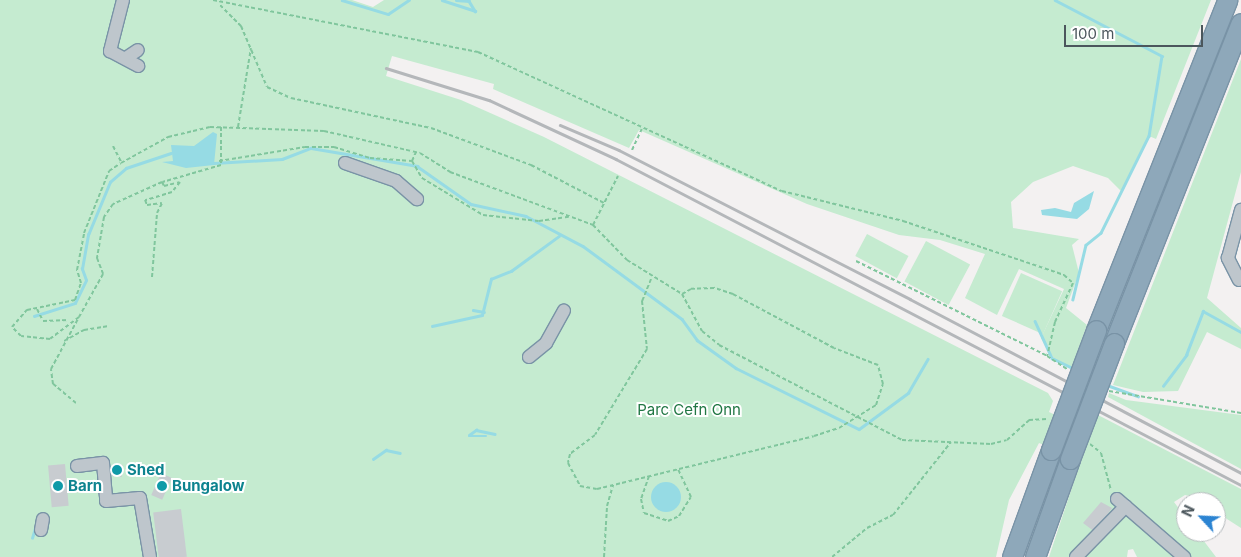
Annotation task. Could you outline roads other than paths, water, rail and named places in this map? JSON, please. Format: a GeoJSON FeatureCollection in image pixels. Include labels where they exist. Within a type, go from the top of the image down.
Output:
{"type":"FeatureCollection","features":[{"type":"Feature","properties":{"kind":"highway"},"geometry":{"type":"LineString","coordinates":[[1012,557],[1096,330],[1227,0]]}},
{"type":"Feature","properties":{"kind":"highway"},"geometry":{"type":"LineString","coordinates":[[1035,557],[1114,343],[1241,23]]}},
{"type":"Feature","properties":{"kind":"lane"},"geometry":{"type":"LineString","coordinates":[[103,63],[110,47],[123,0]]}},
{"type":"Feature","properties":{"kind":"lane"},"geometry":{"type":"LineString","coordinates":[[110,47],[110,52],[126,58],[138,66]]}},
{"type":"Feature","properties":{"kind":"lane"},"geometry":{"type":"LineString","coordinates":[[126,58],[138,50]]}},
{"type":"Feature","properties":{"kind":"lane"},"geometry":{"type":"LineString","coordinates":[[345,163],[396,181],[417,199]]}},
{"type":"Feature","properties":{"kind":"lane"},"geometry":{"type":"LineString","coordinates":[[1239,280],[1228,258],[1241,210]]}},
{"type":"Feature","properties":{"kind":"lane"},"geometry":{"type":"LineString","coordinates":[[529,357],[546,343],[560,313]]}},
{"type":"Feature","properties":{"kind":"lane"},"geometry":{"type":"LineString","coordinates":[[77,466],[103,463],[106,501],[142,500]]}},
{"type":"Feature","properties":{"kind":"lane"},"geometry":{"type":"LineString","coordinates":[[141,485],[150,557]]}},
{"type":"Feature","properties":{"kind":"lane"},"geometry":{"type":"LineString","coordinates":[[1076,557],[1121,502],[1184,557]]}},
{"type":"Feature","properties":{"kind":"water"},"geometry":{"type":"Polygon","coordinates":[[[213,132],[217,134],[214,165],[186,168],[162,162],[173,161],[171,145],[194,146],[213,132]]]}},
{"type":"Feature","properties":{"kind":"water"},"geometry":{"type":"Polygon","coordinates":[[[1094,191],[1089,209],[1077,219],[1042,215],[1041,210],[1055,208],[1071,212],[1074,203],[1094,191]]]}},
{"type":"Feature","properties":{"kind":"water"},"geometry":{"type":"Polygon","coordinates":[[[666,482],[676,487],[681,497],[676,507],[666,512],[656,507],[651,497],[656,487],[666,482]]]}},
{"type":"Feature","properties":{"kind":"waterway"},"geometry":{"type":"LineString","coordinates":[[342,0],[388,14],[409,0]]}},
{"type":"Feature","properties":{"kind":"waterway"},"geometry":{"type":"LineString","coordinates":[[442,0],[475,11]]}},
{"type":"Feature","properties":{"kind":"waterway"},"geometry":{"type":"LineString","coordinates":[[456,0],[469,1],[475,11]]}},
{"type":"Feature","properties":{"kind":"waterway"},"geometry":{"type":"LineString","coordinates":[[1055,0],[1162,56],[1149,136],[1101,233],[1086,245],[1073,299]]}},
{"type":"Feature","properties":{"kind":"waterway"},"geometry":{"type":"LineString","coordinates":[[214,163],[282,159],[311,148],[417,166],[471,204],[526,216],[583,246],[682,319],[697,340],[736,368],[859,429],[908,393],[928,359]]}},
{"type":"Feature","properties":{"kind":"waterway"},"geometry":{"type":"LineString","coordinates":[[34,316],[75,303],[86,280],[82,269],[88,235],[110,182],[126,168],[171,153]]}},
{"type":"Feature","properties":{"kind":"waterway"},"geometry":{"type":"LineString","coordinates":[[432,326],[482,315],[491,279],[511,271],[559,236]]}},
{"type":"Feature","properties":{"kind":"waterway"},"geometry":{"type":"LineString","coordinates":[[473,310],[484,312]]}},
{"type":"Feature","properties":{"kind":"waterway"},"geometry":{"type":"LineString","coordinates":[[1163,386],[1186,355],[1203,311],[1241,332]]}},
{"type":"Feature","properties":{"kind":"waterway"},"geometry":{"type":"LineString","coordinates":[[1035,321],[1052,358],[1075,369]]}},
{"type":"Feature","properties":{"kind":"waterway"},"geometry":{"type":"LineString","coordinates":[[1107,385],[1138,396]]}},
{"type":"Feature","properties":{"kind":"waterway"},"geometry":{"type":"LineString","coordinates":[[469,435],[476,430],[495,434]]}},
{"type":"Feature","properties":{"kind":"waterway"},"geometry":{"type":"LineString","coordinates":[[469,436],[486,436]]}},
{"type":"Feature","properties":{"kind":"waterway"},"geometry":{"type":"LineString","coordinates":[[373,459],[386,450],[400,453]]}},
{"type":"Feature","properties":{"kind":"waterway"},"geometry":{"type":"LineString","coordinates":[[32,538],[35,528]]}},
{"type":"Feature","properties":{"kind":"railway"},"geometry":{"type":"LineString","coordinates":[[386,68],[489,100],[616,159],[1241,485]]}},
{"type":"Feature","properties":{"kind":"railway"},"geometry":{"type":"LineString","coordinates":[[560,125],[619,150],[910,299],[1241,473]]}},
{"type":"Feature","properties":{"kind":"place","name":"Shed"},"geometry":{"type":"Point","coordinates":[117,470]}},
{"type":"Feature","properties":{"kind":"place","name":"Barn"},"geometry":{"type":"Point","coordinates":[58,486]}},
{"type":"Feature","properties":{"kind":"place","name":"Bungalow"},"geometry":{"type":"Point","coordinates":[162,486]}},
{"type":"Feature","properties":{"kind":"park label","name":"Parc Cefn Onn"},"geometry":{"type":"Point","coordinates":[689,410]}}]}
